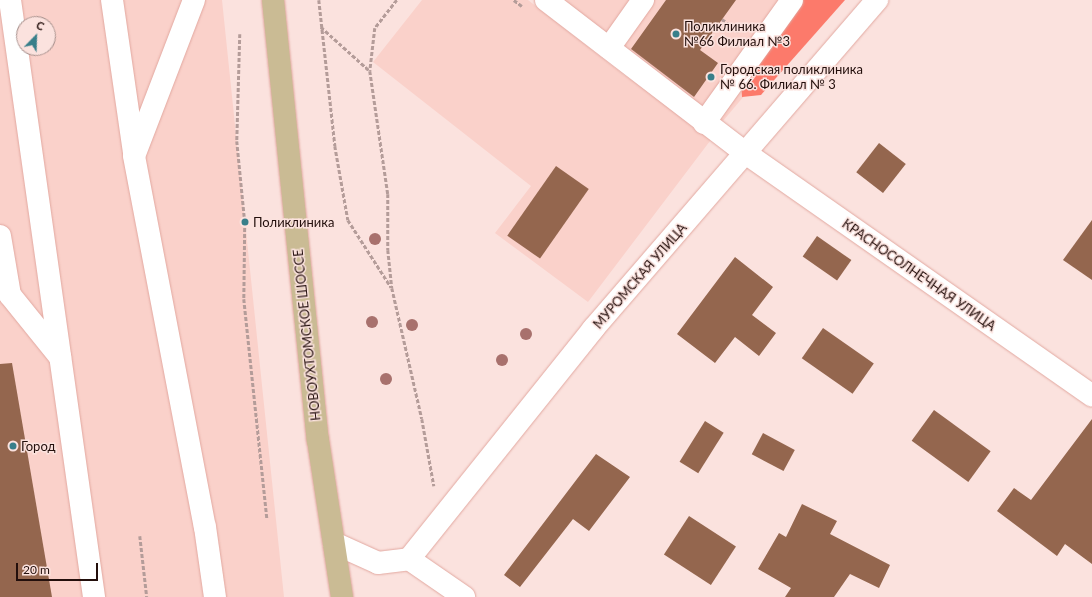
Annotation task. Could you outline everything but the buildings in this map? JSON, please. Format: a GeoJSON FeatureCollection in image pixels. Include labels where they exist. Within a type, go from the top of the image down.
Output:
{"type":"FeatureCollection","features":[{"type":"Feature","properties":{"kind":"main road","name":"НОВОУХТОМСКОЕ ШОССЕ"},"geometry":{"type":"LineString","coordinates":[[273,0],[318,440],[342,597]]}},
{"type":"Feature","properties":{"kind":"street"},"geometry":{"type":"LineString","coordinates":[[0,6],[4,0]]}},
{"type":"Feature","properties":{"kind":"street"},"geometry":{"type":"LineString","coordinates":[[10,0],[94,597]]}},
{"type":"Feature","properties":{"kind":"street"},"geometry":{"type":"LineString","coordinates":[[112,0],[134,156],[205,527],[215,597]]}},
{"type":"Feature","properties":{"kind":"street"},"geometry":{"type":"LineString","coordinates":[[134,156],[194,0]]}},
{"type":"Feature","properties":{"kind":"street","name":"КРАСНОСОЛНЕЧНАЯ УЛИЦА"},"geometry":{"type":"LineString","coordinates":[[546,0],[704,123],[1092,396]]}},
{"type":"Feature","properties":{"kind":"street"},"geometry":{"type":"LineString","coordinates":[[608,48],[643,0]]}},
{"type":"Feature","properties":{"kind":"street"},"geometry":{"type":"LineString","coordinates":[[704,123],[792,0]]}},
{"type":"Feature","properties":{"kind":"street","name":"МУРОМСКАЯ УЛИЦА"},"geometry":{"type":"LineString","coordinates":[[409,559],[593,329],[747,154],[877,0]]}},
{"type":"Feature","properties":{"kind":"street"},"geometry":{"type":"LineString","coordinates":[[0,236],[10,295],[60,357]]}},
{"type":"Feature","properties":{"kind":"street"},"geometry":{"type":"LineString","coordinates":[[334,543],[378,563],[409,559],[464,597]]}},
{"type":"Feature","properties":{"kind":"path"},"geometry":{"type":"LineString","coordinates":[[319,0],[335,146],[348,220],[392,288]]}},
{"type":"Feature","properties":{"kind":"path"},"geometry":{"type":"LineString","coordinates":[[397,0],[375,28],[370,71],[388,194],[388,250],[392,288],[422,420],[440,520]]}},
{"type":"Feature","properties":{"kind":"path"},"geometry":{"type":"LineString","coordinates":[[321,27],[370,71]]}},
{"type":"Feature","properties":{"kind":"path"},"geometry":{"type":"LineString","coordinates":[[240,34],[237,141],[245,222],[244,299],[267,518]]}},
{"type":"Feature","properties":{"kind":"path"},"geometry":{"type":"LineString","coordinates":[[140,536],[147,597]]}},
{"type":"Feature","properties":{"kind":"shaded area"},"geometry":{"type":"Polygon","coordinates":[[[0,0],[222,0],[284,597],[0,597],[0,0]]]}},
{"type":"Feature","properties":{"kind":"shaded area"},"geometry":{"type":"Polygon","coordinates":[[[422,0],[528,0],[624,75],[713,137],[588,302],[495,233],[531,186],[373,62],[422,0]]]}},
{"type":"Feature","properties":{"kind":"shaded area","name":"Городская поликлиника № 66. Филиал № 3"},"geometry":{"type":"Polygon","coordinates":[[[564,0],[825,0],[723,121],[613,41],[564,0]]]}},
{"type":"Feature","properties":{"kind":"shaded area"},"geometry":{"type":"Polygon","coordinates":[[[803,0],[845,0],[761,95],[742,97],[741,81],[803,0]]]}},
{"type":"Feature","properties":{"kind":"place","name":"Поликлиника №66 Филиал №3"},"geometry":{"type":"Point","coordinates":[676,34]}},
{"type":"Feature","properties":{"kind":"place","name":"Городская поликлиника № 66. Филиал № 3"},"geometry":{"type":"Point","coordinates":[711,77]}},
{"type":"Feature","properties":{"kind":"place","name":"Поликлиника"},"geometry":{"type":"Point","coordinates":[245,222]}},
{"type":"Feature","properties":{"kind":"place","name":"Город"},"geometry":{"type":"Point","coordinates":[13,446]}}]}
